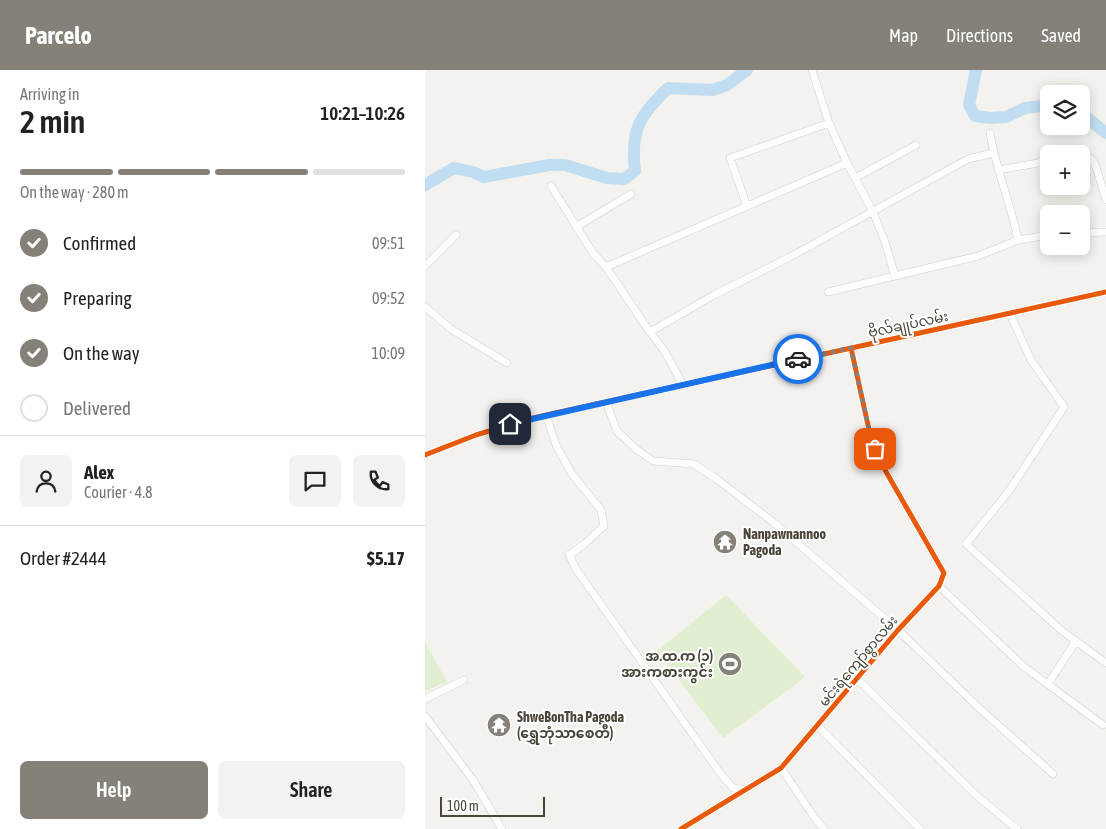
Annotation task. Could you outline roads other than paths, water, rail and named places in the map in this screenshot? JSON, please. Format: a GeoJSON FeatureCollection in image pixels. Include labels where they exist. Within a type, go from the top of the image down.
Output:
{"type":"FeatureCollection","features":[{"type":"Feature","properties":{"kind":"street"},"geometry":{"type":"LineString","coordinates":[[812,70],[829,123],[847,163],[873,212],[885,242],[895,276]]}},
{"type":"Feature","properties":{"kind":"street"},"geometry":{"type":"LineString","coordinates":[[747,206],[730,158],[829,123]]}},
{"type":"Feature","properties":{"kind":"street"},"geometry":{"type":"LineString","coordinates":[[990,134],[993,153],[1014,220],[1018,240]]}},
{"type":"Feature","properties":{"kind":"street"},"geometry":{"type":"LineString","coordinates":[[855,178],[916,145]]}},
{"type":"Feature","properties":{"kind":"street"},"geometry":{"type":"LineString","coordinates":[[649,332],[714,295],[748,280],[968,160],[993,153]]}},
{"type":"Feature","properties":{"kind":"street"},"geometry":{"type":"LineString","coordinates":[[1090,158],[1095,164],[1106,200]]}},
{"type":"Feature","properties":{"kind":"street"},"geometry":{"type":"LineString","coordinates":[[607,267],[847,163]]}},
{"type":"Feature","properties":{"kind":"street"},"geometry":{"type":"LineString","coordinates":[[998,170],[1040,163]]}},
{"type":"Feature","properties":{"kind":"street"},"geometry":{"type":"LineString","coordinates":[[551,186],[593,252],[607,267],[649,332],[665,352],[683,385]]}},
{"type":"Feature","properties":{"kind":"street"},"geometry":{"type":"LineString","coordinates":[[576,227],[631,194]]}},
{"type":"Feature","properties":{"kind":"street"},"geometry":{"type":"LineString","coordinates":[[1090,233],[1106,232]]}},
{"type":"Feature","properties":{"kind":"street"},"geometry":{"type":"LineString","coordinates":[[425,266],[456,235]]}},
{"type":"Feature","properties":{"kind":"street"},"geometry":{"type":"LineString","coordinates":[[828,292],[978,256],[1018,240],[1040,236]]}},
{"type":"Feature","properties":{"kind":"street","name":"ဗိုလ်ချုပ်လမ်း"},"geometry":{"type":"LineString","coordinates":[[425,455],[476,434],[546,415],[1106,292]]}},
{"type":"Feature","properties":{"kind":"street"},"geometry":{"type":"LineString","coordinates":[[425,307],[451,329],[507,363]]}},
{"type":"Feature","properties":{"kind":"street"},"geometry":{"type":"LineString","coordinates":[[1010,314],[1031,360],[1064,407],[1009,491],[966,544],[1061,631],[1106,663]]}},
{"type":"Feature","properties":{"kind":"street"},"geometry":{"type":"LineString","coordinates":[[851,348],[870,434],[881,464],[944,573],[939,586],[1023,666],[1103,724]]}},
{"type":"Feature","properties":{"kind":"street"},"geometry":{"type":"LineString","coordinates":[[606,402],[617,431],[636,449],[653,461],[694,464],[718,480],[793,539],[898,630],[977,706],[1053,774]]}},
{"type":"Feature","properties":{"kind":"street"},"geometry":{"type":"LineString","coordinates":[[546,415],[560,452],[571,474],[601,510],[604,526],[569,555],[572,562],[721,773],[733,788],[746,790]]}},
{"type":"Feature","properties":{"kind":"street","name":"မင်းရဲကျော်စွာလမ်း"},"geometry":{"type":"LineString","coordinates":[[681,829],[781,768],[898,630],[939,586]]}},
{"type":"Feature","properties":{"kind":"street"},"geometry":{"type":"LineString","coordinates":[[1048,684],[1076,641]]}},
{"type":"Feature","properties":{"kind":"street"},"geometry":{"type":"LineString","coordinates":[[857,679],[977,796],[1017,829]]}},
{"type":"Feature","properties":{"kind":"street"},"geometry":{"type":"LineString","coordinates":[[425,699],[464,680]]}},
{"type":"Feature","properties":{"kind":"street"},"geometry":{"type":"LineString","coordinates":[[425,716],[473,780],[502,829]]}},
{"type":"Feature","properties":{"kind":"street"},"geometry":{"type":"LineString","coordinates":[[818,726],[919,829]]}},
{"type":"Feature","properties":{"kind":"street"},"geometry":{"type":"LineString","coordinates":[[781,768],[824,829]]}},
{"type":"Feature","properties":{"kind":"waterway"},"geometry":{"type":"LineString","coordinates":[[425,185],[454,168],[473,172],[484,177],[549,165],[565,165],[607,178],[624,179],[635,171],[634,144],[639,124],[650,107],[668,88],[712,90],[727,85],[747,70]]}},
{"type":"Feature","properties":{"kind":"waterway"},"geometry":{"type":"LineString","coordinates":[[976,70],[969,105],[975,116],[990,118],[1006,117],[1025,108],[1040,106]]}},
{"type":"Feature","properties":{"kind":"waterway"},"geometry":{"type":"LineString","coordinates":[[1090,120],[1106,133]]}},
{"type":"Feature","properties":{"kind":"place","name":"Nanpawnannoo Pagoda"},"geometry":{"type":"Point","coordinates":[725,542]}},
{"type":"Feature","properties":{"kind":"place","name":"အ.ထ.က (၁) အားကစားကွင်း"},"geometry":{"type":"Point","coordinates":[730,664]}},
{"type":"Feature","properties":{"kind":"place","name":"ShweBonTha Pagoda (ရွှေဘုံသာစေတီ)"},"geometry":{"type":"Point","coordinates":[499,725]}}]}
